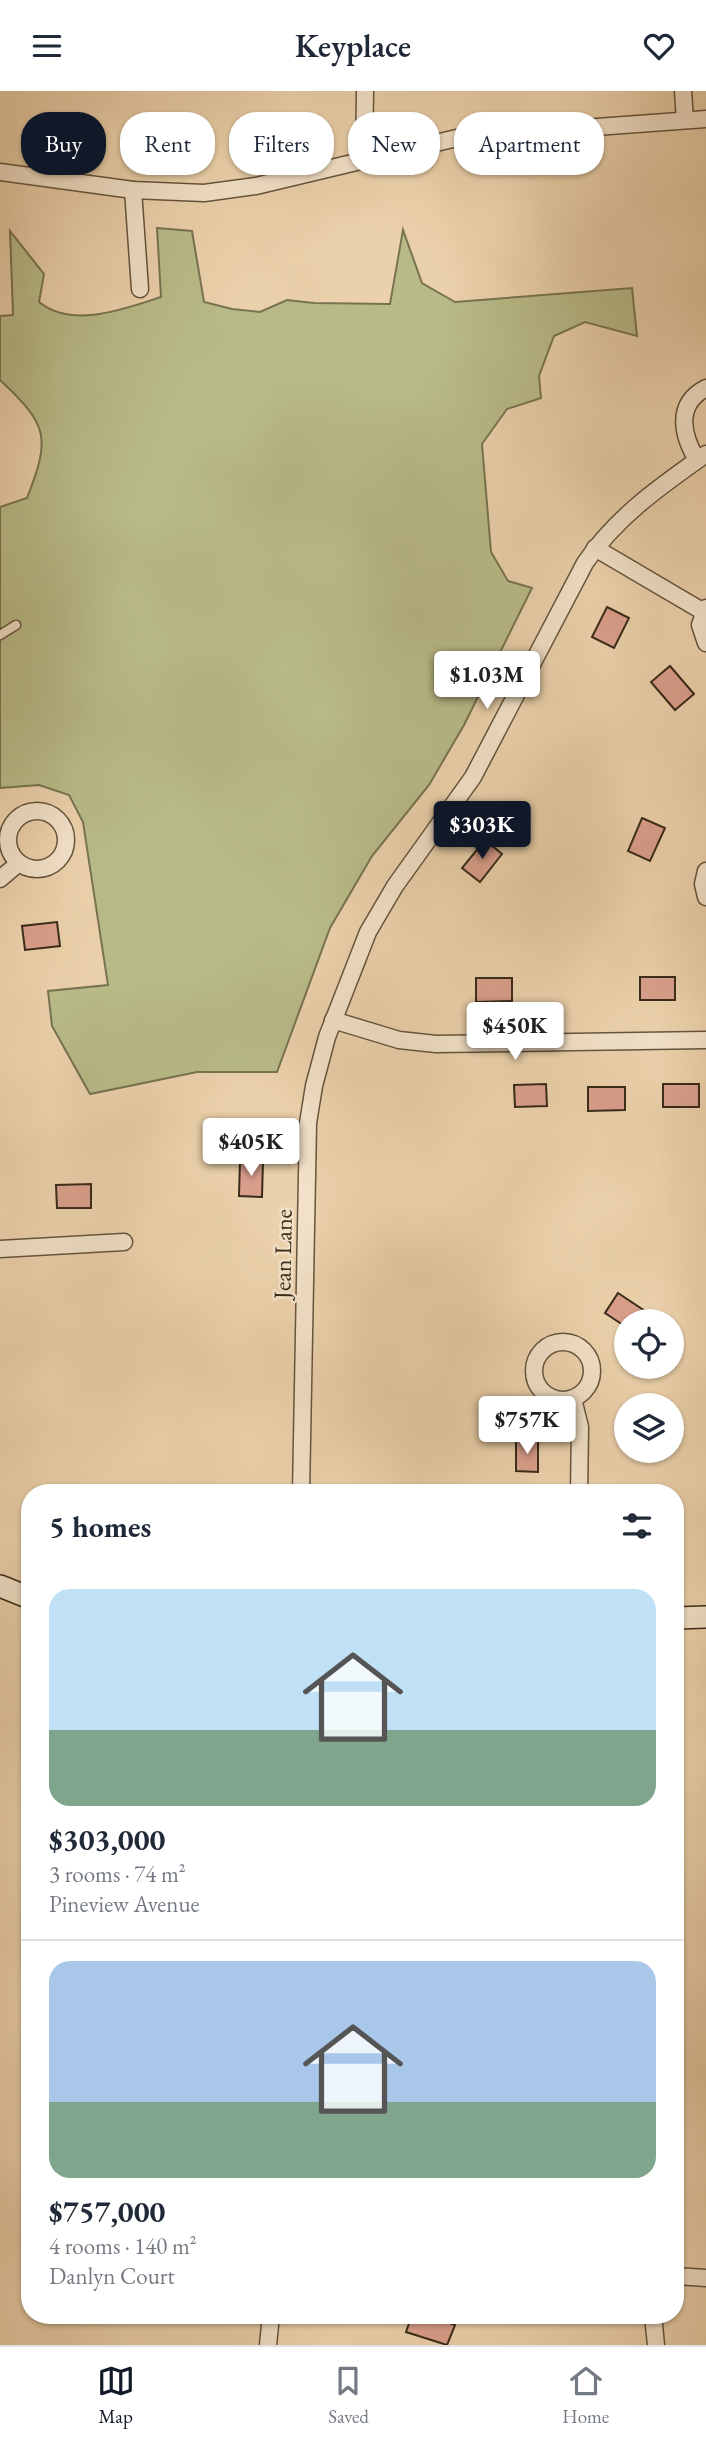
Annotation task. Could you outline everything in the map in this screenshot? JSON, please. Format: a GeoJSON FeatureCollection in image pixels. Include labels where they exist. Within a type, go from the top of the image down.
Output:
{"type":"FeatureCollection","features":[{"type":"Feature","properties":{"kind":"street"},"geometry":{"type":"LineString","coordinates":[[365,91],[365,112]]}},
{"type":"Feature","properties":{"kind":"street"},"geometry":{"type":"LineString","coordinates":[[683,91],[685,120]]}},
{"type":"Feature","properties":{"kind":"street"},"geometry":{"type":"LineString","coordinates":[[440,141],[482,134],[706,119]]}},
{"type":"Feature","properties":{"kind":"street"},"geometry":{"type":"LineString","coordinates":[[0,172],[133,190],[204,193],[239,189],[348,163]]}},
{"type":"Feature","properties":{"kind":"street"},"geometry":{"type":"LineString","coordinates":[[133,190],[140,289]]}},
{"type":"Feature","properties":{"kind":"street"},"geometry":{"type":"LineString","coordinates":[[702,457],[686,440],[684,412],[692,398],[706,388]]}},
{"type":"Feature","properties":{"kind":"street","name":"Jean Lane"},"geometry":{"type":"LineString","coordinates":[[301,1484],[308,1123],[317,1070],[333,1020],[376,916],[467,787],[565,595],[595,548],[636,505],[702,457]]}},
{"type":"Feature","properties":{"kind":"street"},"geometry":{"type":"LineString","coordinates":[[595,548],[705,610],[701,630],[706,643]]}},
{"type":"Feature","properties":{"kind":"street"},"geometry":{"type":"LineString","coordinates":[[0,879],[19,863]]}},
{"type":"Feature","properties":{"kind":"street"},"geometry":{"type":"LineString","coordinates":[[706,871],[703,884],[706,897]]}},
{"type":"Feature","properties":{"kind":"street"},"geometry":{"type":"LineString","coordinates":[[333,1020],[399,1040],[436,1044],[706,1040]]}},
{"type":"Feature","properties":{"kind":"street"},"geometry":{"type":"LineString","coordinates":[[0,1249],[124,1242]]}},
{"type":"Feature","properties":{"kind":"street"},"geometry":{"type":"LineString","coordinates":[[573,1399],[580,1427],[579,1484]]}},
{"type":"Feature","properties":{"kind":"street"},"geometry":{"type":"LineString","coordinates":[[0,1586],[21,1594]]}},
{"type":"Feature","properties":{"kind":"street"},"geometry":{"type":"LineString","coordinates":[[684,1618],[706,1617]]}},
{"type":"Feature","properties":{"kind":"street"},"geometry":{"type":"LineString","coordinates":[[684,2277],[706,2278]]}},
{"type":"Feature","properties":{"kind":"street"},"geometry":{"type":"LineString","coordinates":[[268,2345],[270,2324]]}},
{"type":"Feature","properties":{"kind":"street"},"geometry":{"type":"LineString","coordinates":[[654,2324],[656,2345]]}},
{"type":"Feature","properties":{"kind":"lane"},"geometry":{"type":"LineString","coordinates":[[0,635],[16,625]]}},
{"type":"Feature","properties":{"kind":"green space"},"geometry":{"type":"Polygon","coordinates":[[[157,228],[192,231],[204,302],[232,309],[260,312],[287,300],[390,304],[403,230],[422,283],[455,302],[632,288],[637,336],[585,322],[554,336],[539,376],[541,398],[507,409],[482,444],[491,552],[508,581],[532,588],[464,725],[429,785],[372,856],[330,928],[277,1072],[197,1072],[90,1094],[52,1026],[48,991],[108,985],[83,822],[69,795],[39,785],[0,788],[0,507],[27,498],[42,446],[36,421],[16,395],[0,380],[0,316],[13,315],[10,231],[44,274],[39,302],[52,310],[82,315],[115,311],[161,297],[157,228]]]}},
{"type":"Feature","properties":{"kind":"building"},"geometry":{"type":"Polygon","coordinates":[[[607,607],[629,618],[614,648],[592,637],[607,607]]]}},
{"type":"Feature","properties":{"kind":"building"},"geometry":{"type":"Polygon","coordinates":[[[670,666],[694,694],[675,710],[651,682],[670,666]]]}},
{"type":"Feature","properties":{"kind":"building"},"geometry":{"type":"Polygon","coordinates":[[[642,818],[665,828],[650,861],[628,851],[642,818]]]}},
{"type":"Feature","properties":{"kind":"building"},"geometry":{"type":"Polygon","coordinates":[[[485,840],[502,854],[480,882],[462,868],[485,840]]]}},
{"type":"Feature","properties":{"kind":"building"},"geometry":{"type":"Polygon","coordinates":[[[57,922],[60,946],[25,950],[22,926],[57,922]]]}},
{"type":"Feature","properties":{"kind":"building"},"geometry":{"type":"Polygon","coordinates":[[[640,977],[675,977],[675,1000],[640,1000],[640,977]]]}},
{"type":"Feature","properties":{"kind":"building"},"geometry":{"type":"Polygon","coordinates":[[[476,978],[512,978],[512,1001],[476,1002],[476,978]]]}},
{"type":"Feature","properties":{"kind":"building"},"geometry":{"type":"Polygon","coordinates":[[[546,1084],[547,1106],[515,1107],[514,1085],[546,1084]]]}},
{"type":"Feature","properties":{"kind":"building"},"geometry":{"type":"Polygon","coordinates":[[[663,1084],[699,1084],[699,1107],[663,1107],[663,1084]]]}},
{"type":"Feature","properties":{"kind":"building"},"geometry":{"type":"Polygon","coordinates":[[[588,1087],[625,1087],[625,1110],[588,1111],[588,1087]]]}},
{"type":"Feature","properties":{"kind":"building"},"geometry":{"type":"Polygon","coordinates":[[[240,1160],[263,1160],[262,1197],[239,1196],[240,1160]]]}},
{"type":"Feature","properties":{"kind":"building"},"geometry":{"type":"Polygon","coordinates":[[[91,1184],[91,1208],[57,1208],[56,1185],[91,1184]]]}},
{"type":"Feature","properties":{"kind":"building"},"geometry":{"type":"Polygon","coordinates":[[[618,1293],[642,1309],[614,1309],[614,1319],[605,1313],[618,1293]]]}},
{"type":"Feature","properties":{"kind":"building"},"geometry":{"type":"Polygon","coordinates":[[[516,1440],[538,1440],[538,1472],[516,1471],[516,1440]]]}},
{"type":"Feature","properties":{"kind":"building"},"geometry":{"type":"Polygon","coordinates":[[[409,2324],[455,2325],[447,2345],[406,2332],[409,2324]]]}}]}
